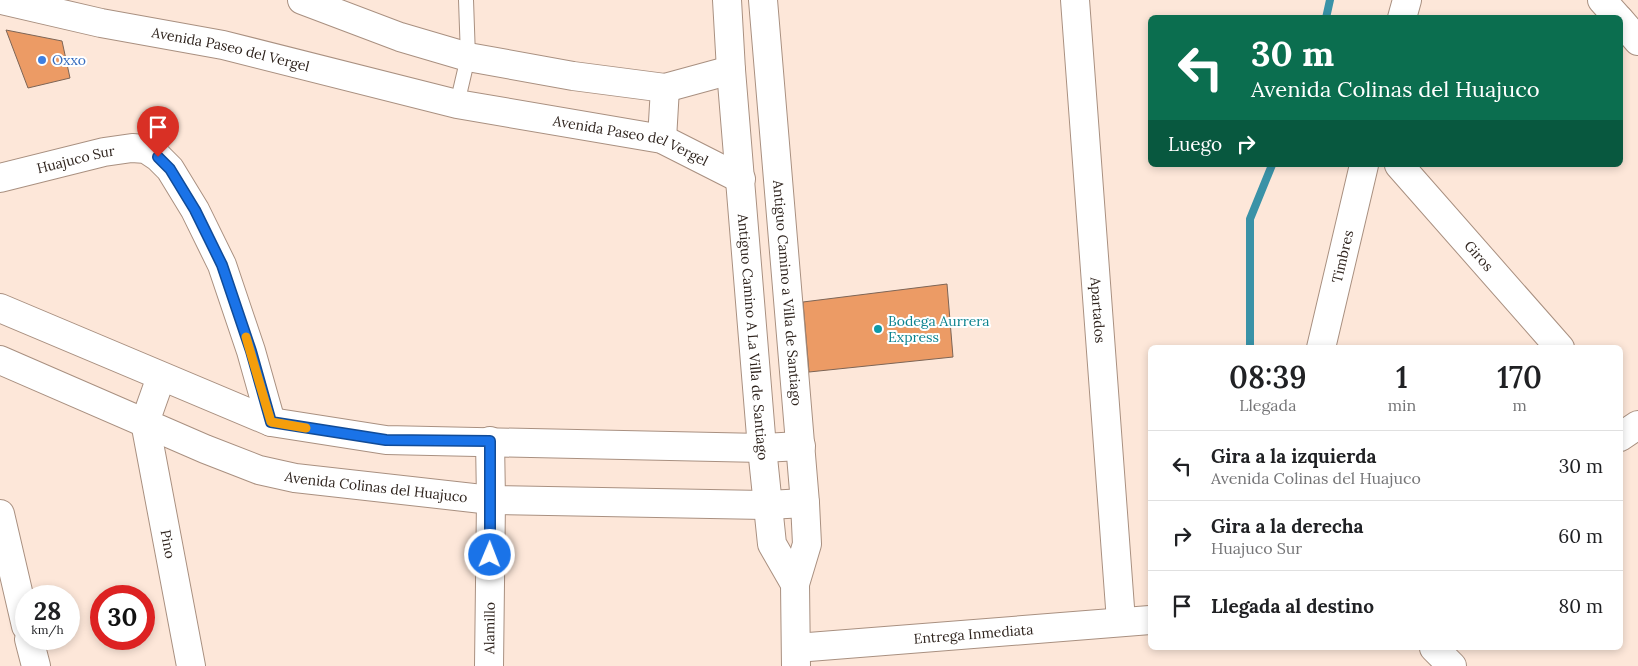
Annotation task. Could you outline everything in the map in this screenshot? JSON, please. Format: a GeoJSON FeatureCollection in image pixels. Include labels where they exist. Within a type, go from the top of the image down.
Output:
{"type":"FeatureCollection","features":[{"type":"Feature","properties":{"kind":"street","name":"Avenida Paseo del Vergel"},"geometry":{"type":"LineString","coordinates":[[2,0],[104,12],[457,104],[662,139],[740,179]]}},
{"type":"Feature","properties":{"kind":"street","name":"Antiguo Camino A La Villa de Santiago"},"geometry":{"type":"LineString","coordinates":[[727,0],[730,70],[772,544],[795,584],[796,657]]}},
{"type":"Feature","properties":{"kind":"street","name":"Antiguo Camino a Villa de Santiago"},"geometry":{"type":"LineString","coordinates":[[763,0],[805,503],[807,544],[795,584]]}},
{"type":"Feature","properties":{"kind":"street","name":"Apartados"},"geometry":{"type":"LineString","coordinates":[[1075,0],[1120,621]]}},
{"type":"Feature","properties":{"kind":"street"},"geometry":{"type":"LineString","coordinates":[[1403,15],[1407,0]]}},
{"type":"Feature","properties":{"kind":"street"},"geometry":{"type":"LineString","coordinates":[[1602,0],[1615,15]]}},
{"type":"Feature","properties":{"kind":"street"},"geometry":{"type":"LineString","coordinates":[[305,1],[400,37],[468,57],[564,75],[665,88],[730,70]]}},
{"type":"Feature","properties":{"kind":"street"},"geometry":{"type":"LineString","coordinates":[[1623,23],[1638,40]]}},
{"type":"Feature","properties":{"kind":"street"},"geometry":{"type":"LineString","coordinates":[[662,139],[665,88]]}},
{"type":"Feature","properties":{"kind":"street","name":"Huajuco Sur"},"geometry":{"type":"LineString","coordinates":[[0,178],[104,152],[132,148],[146,149],[158,157],[170,169],[195,210],[222,265],[251,351],[271,422]]}},
{"type":"Feature","properties":{"kind":"street","name":"Timbres"},"geometry":{"type":"LineString","coordinates":[[1322,345],[1364,167]]}},
{"type":"Feature","properties":{"kind":"street","name":"Giros"},"geometry":{"type":"LineString","coordinates":[[1401,167],[1557,345]]}},
{"type":"Feature","properties":{"kind":"street"},"geometry":{"type":"LineString","coordinates":[[0,308],[271,422],[386,440],[762,448],[801,446]]}},
{"type":"Feature","properties":{"kind":"street","name":"Avenida Colinas del Huajuco"},"geometry":{"type":"LineString","coordinates":[[0,360],[205,449],[259,470],[295,478],[491,500],[768,505],[805,503]]}},
{"type":"Feature","properties":{"kind":"street"},"geometry":{"type":"LineString","coordinates":[[145,422],[161,377]]}},
{"type":"Feature","properties":{"kind":"street","name":"Pino"},"geometry":{"type":"LineString","coordinates":[[145,422],[191,666]]}},
{"type":"Feature","properties":{"kind":"street","name":"Alamillo"},"geometry":{"type":"LineString","coordinates":[[489,666],[490,441]]}},
{"type":"Feature","properties":{"kind":"street"},"geometry":{"type":"LineString","coordinates":[[0,514],[16,585]]}},
{"type":"Feature","properties":{"kind":"street","name":"Entrega Inmediata"},"geometry":{"type":"LineString","coordinates":[[796,657],[1120,621],[1148,620]]}},
{"type":"Feature","properties":{"kind":"street"},"geometry":{"type":"LineString","coordinates":[[32,650],[36,666]]}},
{"type":"Feature","properties":{"kind":"street"},"geometry":{"type":"LineString","coordinates":[[1436,650],[1452,666]]}},
{"type":"Feature","properties":{"kind":"lane"},"geometry":{"type":"LineString","coordinates":[[457,104],[468,57],[466,0]]}},
{"type":"Feature","properties":{"kind":"building","name":"Oxxo"},"geometry":{"type":"Polygon","coordinates":[[[6,30],[62,41],[70,78],[28,88],[6,30]]]}},
{"type":"Feature","properties":{"kind":"building","name":"Bodega Aurrera Express"},"geometry":{"type":"Polygon","coordinates":[[[947,284],[953,357],[809,372],[803,302],[947,284]]]}},
{"type":"Feature","properties":{"kind":"waterway"},"geometry":{"type":"LineString","coordinates":[[1327,15],[1330,0]]}},
{"type":"Feature","properties":{"kind":"waterway"},"geometry":{"type":"LineString","coordinates":[[1250,345],[1250,219],[1271,167]]}},
{"type":"Feature","properties":{"kind":"slow traffic"},"geometry":{"type":"LineString","coordinates":[[246,337],[271,422],[306,428]]}},
{"type":"Feature","properties":{"kind":"place","name":"Oxxo"},"geometry":{"type":"Point","coordinates":[42,60]}},
{"type":"Feature","properties":{"kind":"place","name":"Bodega Aurrera Express"},"geometry":{"type":"Point","coordinates":[878,329]}},
{"type":"Feature","properties":{"kind":"route"},"geometry":{"type":"LineString","coordinates":[[158,157],[170,169],[195,210],[222,265],[251,351],[271,422],[386,440],[490,441],[490,555]]}}]}
